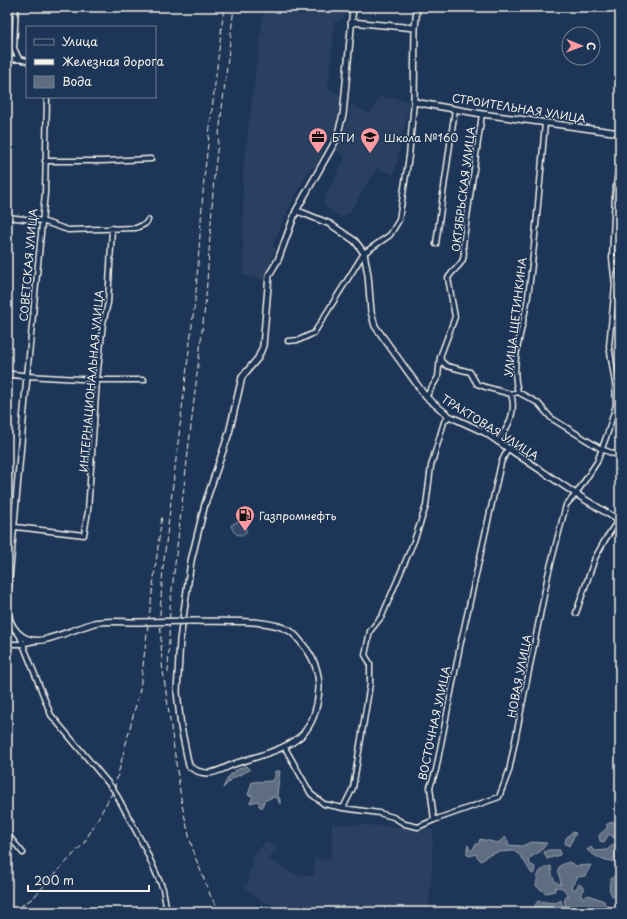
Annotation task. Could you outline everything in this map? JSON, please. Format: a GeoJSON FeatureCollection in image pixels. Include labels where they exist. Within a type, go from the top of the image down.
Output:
{"type":"FeatureCollection","features":[{"type":"Feature","properties":{"kind":"street"},"geometry":{"type":"LineString","coordinates":[[16,7],[14,48],[19,58]]}},
{"type":"Feature","properties":{"kind":"street"},"geometry":{"type":"LineString","coordinates":[[7,644],[22,644],[46,640],[96,623],[137,622],[196,621],[273,624],[290,631],[299,639],[309,651],[315,664],[319,681],[318,696],[316,713],[310,725],[301,736],[284,746],[210,773],[195,771],[189,766],[186,758],[181,727],[177,692],[180,640],[189,577],[191,561],[205,504],[229,433],[242,377],[258,358],[263,346],[269,275],[278,260],[296,211],[336,140],[343,115],[353,7]]}},
{"type":"Feature","properties":{"kind":"street"},"geometry":{"type":"LineString","coordinates":[[288,340],[299,340],[314,333],[364,253],[390,235],[399,220],[410,156],[414,102],[415,28],[417,7]]}},
{"type":"Feature","properties":{"kind":"street"},"geometry":{"type":"LineString","coordinates":[[351,22],[415,28]]}},
{"type":"Feature","properties":{"kind":"street"},"geometry":{"type":"LineString","coordinates":[[7,59],[19,58],[26,61]]}},
{"type":"Feature","properties":{"kind":"street","name":"СОВЕТСКАЯ УЛИЦА"},"geometry":{"type":"LineString","coordinates":[[7,602],[45,192],[47,98]]}},
{"type":"Feature","properties":{"kind":"street","name":"СТРОИТЕЛЬНАЯ УЛИЦА"},"geometry":{"type":"LineString","coordinates":[[414,102],[482,114],[620,133]]}},
{"type":"Feature","properties":{"kind":"street"},"geometry":{"type":"LineString","coordinates":[[436,244],[455,109]]}},
{"type":"Feature","properties":{"kind":"street","name":"ОКТЯБРЬСКАЯ УЛИЦА"},"geometry":{"type":"LineString","coordinates":[[426,397],[438,377],[440,357],[455,317],[448,278],[464,261],[465,253],[463,245],[482,114]]}},
{"type":"Feature","properties":{"kind":"street","name":"УЛИЦА ЩЕТИНКИНА"},"geometry":{"type":"LineString","coordinates":[[545,123],[528,297],[517,353],[514,380],[518,392],[538,403],[551,418],[601,449],[620,456]]}},
{"type":"Feature","properties":{"kind":"street","name":"НОВАЯ УЛИЦА"},"geometry":{"type":"LineString","coordinates":[[434,820],[499,797],[509,771],[548,575],[566,505],[576,494],[597,462],[616,404],[615,383],[609,346],[615,286],[612,258],[615,195],[620,153]]}},
{"type":"Feature","properties":{"kind":"street"},"geometry":{"type":"LineString","coordinates":[[46,161],[151,159]]}},
{"type":"Feature","properties":{"kind":"street"},"geometry":{"type":"LineString","coordinates":[[296,211],[330,224],[355,241],[364,253]]}},
{"type":"Feature","properties":{"kind":"street"},"geometry":{"type":"LineString","coordinates":[[7,217],[42,221],[68,230],[136,228],[145,224],[148,220]]}},
{"type":"Feature","properties":{"kind":"street","name":"ИНТЕРНАЦИОНАЛЬНАЯ УЛИЦА"},"geometry":{"type":"LineString","coordinates":[[13,527],[84,535],[88,511],[103,323],[108,302],[112,229]]}},
{"type":"Feature","properties":{"kind":"street","name":"ТРАКТОВАЯ УЛИЦА"},"geometry":{"type":"LineString","coordinates":[[364,253],[368,275],[370,312],[375,326],[426,397],[449,416],[484,432],[576,494],[619,520]]}},
{"type":"Feature","properties":{"kind":"street"},"geometry":{"type":"LineString","coordinates":[[612,258],[620,258]]}},
{"type":"Feature","properties":{"kind":"street"},"geometry":{"type":"LineString","coordinates":[[440,357],[442,362],[447,366],[470,372],[477,384],[511,394],[518,392]]}},
{"type":"Feature","properties":{"kind":"street"},"geometry":{"type":"LineString","coordinates":[[7,374],[98,380],[144,380]]}},
{"type":"Feature","properties":{"kind":"street"},"geometry":{"type":"LineString","coordinates":[[498,442],[508,427],[511,418],[513,400],[511,394]]}},
{"type":"Feature","properties":{"kind":"street"},"geometry":{"type":"LineString","coordinates":[[343,808],[353,788],[370,684],[370,664],[365,656],[370,631],[382,616],[414,542],[426,506],[431,466],[436,445],[444,422],[449,416]]}},
{"type":"Feature","properties":{"kind":"street","name":"ВОСТОЧНАЯ УЛИЦА"},"geometry":{"type":"LineString","coordinates":[[434,820],[430,787],[436,770],[460,646],[501,463],[508,448]]}},
{"type":"Feature","properties":{"kind":"street"},"geometry":{"type":"LineString","coordinates":[[576,613],[595,558],[604,540],[619,520]]}},
{"type":"Feature","properties":{"kind":"street"},"geometry":{"type":"LineString","coordinates":[[7,526],[13,527]]}},
{"type":"Feature","properties":{"kind":"street"},"geometry":{"type":"LineString","coordinates":[[7,605],[8,616],[14,629],[19,634],[34,641]]}},
{"type":"Feature","properties":{"kind":"street"},"geometry":{"type":"LineString","coordinates":[[19,634],[51,715],[114,790],[144,846],[163,889],[167,912]]}},
{"type":"Feature","properties":{"kind":"street"},"geometry":{"type":"LineString","coordinates":[[284,746],[311,794],[324,804],[379,813],[393,817],[405,824],[418,827],[434,820]]}},
{"type":"Feature","properties":{"kind":"street"},"geometry":{"type":"LineString","coordinates":[[7,834],[23,853]]}},
{"type":"Feature","properties":{"kind":"shaded area"},"geometry":{"type":"Polygon","coordinates":[[[264,7],[346,7],[346,15],[339,21],[335,21],[328,90],[341,94],[337,122],[314,169],[310,168],[288,210],[272,247],[276,248],[264,280],[243,275],[243,169],[264,7]]]}},
{"type":"Feature","properties":{"kind":"shaded area","name":"Школа №160"},"geometry":{"type":"Polygon","coordinates":[[[379,97],[395,98],[410,102],[394,175],[377,168],[350,212],[342,217],[328,209],[324,204],[325,197],[345,157],[336,151],[349,119],[351,104],[370,114],[379,97]]]}},
{"type":"Feature","properties":{"kind":"shaded area"},"geometry":{"type":"Polygon","coordinates":[[[239,521],[246,527],[244,535],[234,532],[231,525],[239,521]]]}},
{"type":"Feature","properties":{"kind":"shaded area"},"geometry":{"type":"Polygon","coordinates":[[[332,823],[433,829],[432,870],[428,908],[446,909],[444,912],[305,912],[286,909],[263,902],[244,887],[248,882],[249,872],[254,865],[250,861],[266,841],[278,848],[268,859],[295,874],[314,876],[314,859],[331,859],[332,823]]]}},
{"type":"Feature","properties":{"kind":"water"},"geometry":{"type":"Polygon","coordinates":[[[246,766],[250,770],[233,778],[223,788],[227,779],[232,774],[246,766]]]}},
{"type":"Feature","properties":{"kind":"water"},"geometry":{"type":"Polygon","coordinates":[[[275,771],[280,771],[277,794],[280,799],[280,804],[277,798],[273,797],[264,801],[262,808],[259,806],[259,801],[250,803],[253,796],[248,795],[252,782],[271,781],[275,778],[275,771]]]}},
{"type":"Feature","properties":{"kind":"water"},"geometry":{"type":"Polygon","coordinates":[[[613,822],[620,824],[620,842],[617,842],[617,838],[614,838],[609,834],[604,842],[600,841],[599,835],[607,828],[607,824],[613,822]]]}},
{"type":"Feature","properties":{"kind":"water"},"geometry":{"type":"Polygon","coordinates":[[[572,832],[576,833],[569,846],[565,844],[566,838],[572,832]]]}},
{"type":"Feature","properties":{"kind":"water"},"geometry":{"type":"Polygon","coordinates":[[[505,837],[508,841],[508,845],[522,846],[531,842],[547,843],[541,851],[528,859],[530,864],[535,867],[534,873],[532,874],[521,856],[514,851],[498,852],[486,856],[481,861],[475,854],[471,856],[467,855],[468,845],[472,851],[475,845],[479,843],[480,839],[498,843],[505,837]]]}},
{"type":"Feature","properties":{"kind":"water"},"geometry":{"type":"Polygon","coordinates":[[[614,844],[620,847],[620,862],[603,859],[595,856],[587,850],[591,847],[594,851],[607,850],[614,844]]]}},
{"type":"Feature","properties":{"kind":"water"},"geometry":{"type":"Polygon","coordinates":[[[548,850],[560,850],[560,855],[547,859],[544,852],[548,850]]]}},
{"type":"Feature","properties":{"kind":"water"},"geometry":{"type":"Polygon","coordinates":[[[569,862],[576,866],[591,865],[585,876],[578,877],[571,887],[575,890],[579,884],[585,889],[580,895],[584,898],[589,895],[604,901],[605,905],[609,907],[610,912],[567,912],[559,907],[549,911],[540,911],[534,907],[538,901],[556,903],[561,900],[562,905],[566,906],[564,901],[566,897],[569,897],[563,888],[555,887],[555,891],[546,893],[536,886],[539,872],[551,866],[554,880],[561,885],[558,868],[569,862]]]}},
{"type":"Feature","properties":{"kind":"water"},"geometry":{"type":"Polygon","coordinates":[[[620,872],[620,896],[616,897],[612,896],[610,893],[609,886],[613,876],[620,872]]]}},
{"type":"Feature","properties":{"kind":"railway"},"geometry":{"type":"LineString","coordinates":[[221,912],[211,897],[196,859],[182,805],[162,664],[160,614],[163,568],[196,292],[204,178],[224,7]]}},
{"type":"Feature","properties":{"kind":"railway"},"geometry":{"type":"LineString","coordinates":[[168,673],[170,607],[206,297],[214,177],[234,7]]}},
{"type":"Feature","properties":{"kind":"railway"},"geometry":{"type":"LineString","coordinates":[[12,912],[33,898],[84,843],[114,790],[140,689],[162,515]]}},
{"type":"Feature","properties":{"kind":"place","name":"БТИ"},"geometry":{"type":"Point","coordinates":[318,154]}},
{"type":"Feature","properties":{"kind":"place","name":"Школа №160"},"geometry":{"type":"Point","coordinates":[370,154]}},
{"type":"Feature","properties":{"kind":"place","name":"Газпромнефть"},"geometry":{"type":"Point","coordinates":[245,532]}}]}
